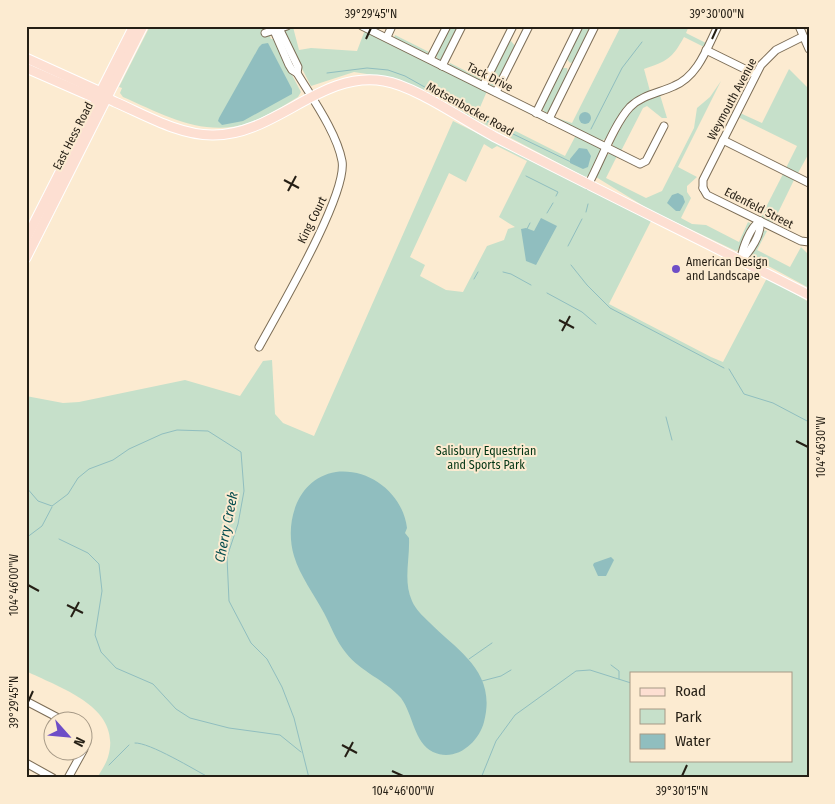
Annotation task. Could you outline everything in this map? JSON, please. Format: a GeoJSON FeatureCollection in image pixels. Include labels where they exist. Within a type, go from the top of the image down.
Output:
{"type":"FeatureCollection","features":[{"type":"Feature","properties":{"kind":"main road","name":"East Hess Road"},"geometry":{"type":"LineString","coordinates":[[26,258],[134,26]]}},
{"type":"Feature","properties":{"kind":"main road","name":"East Hess Road"},"geometry":{"type":"LineString","coordinates":[[26,238],[101,96],[143,26]]}},
{"type":"Feature","properties":{"kind":"main road","name":"Motsenbocker Road"},"geometry":{"type":"LineString","coordinates":[[26,58],[101,96]]}},
{"type":"Feature","properties":{"kind":"main road","name":"Motsenbocker Road"},"geometry":{"type":"LineString","coordinates":[[26,68],[184,130],[216,135],[235,134],[253,129],[312,97],[352,80],[373,79],[394,83],[588,185],[809,295]]}},
{"type":"Feature","properties":{"kind":"street"},"geometry":{"type":"LineString","coordinates":[[265,34],[275,28],[287,26]]}},
{"type":"Feature","properties":{"kind":"street","name":"Tack Drive"},"geometry":{"type":"LineString","coordinates":[[362,26],[638,163],[644,164],[664,126]]}},
{"type":"Feature","properties":{"kind":"street"},"geometry":{"type":"LineString","coordinates":[[387,37],[392,26]]}},
{"type":"Feature","properties":{"kind":"street"},"geometry":{"type":"LineString","coordinates":[[430,59],[447,26]]}},
{"type":"Feature","properties":{"kind":"street"},"geometry":{"type":"LineString","coordinates":[[442,66],[462,26]]}},
{"type":"Feature","properties":{"kind":"street"},"geometry":{"type":"LineString","coordinates":[[483,86],[513,26]]}},
{"type":"Feature","properties":{"kind":"street"},"geometry":{"type":"LineString","coordinates":[[496,92],[528,26]]}},
{"type":"Feature","properties":{"kind":"street"},"geometry":{"type":"LineString","coordinates":[[536,112],[579,26]]}},
{"type":"Feature","properties":{"kind":"street"},"geometry":{"type":"LineString","coordinates":[[549,119],[595,26]]}},
{"type":"Feature","properties":{"kind":"street"},"geometry":{"type":"LineString","coordinates":[[588,185],[624,114],[643,97],[674,87],[687,79],[696,69],[718,26]]}},
{"type":"Feature","properties":{"kind":"street"},"geometry":{"type":"LineString","coordinates":[[798,26],[809,48]]}},
{"type":"Feature","properties":{"kind":"street","name":"King Court"},"geometry":{"type":"LineString","coordinates":[[259,347],[324,222],[341,183],[343,168],[340,154],[312,97],[297,73],[289,65],[275,28]]}},
{"type":"Feature","properties":{"kind":"street"},"geometry":{"type":"LineString","coordinates":[[508,36],[520,42]]}},
{"type":"Feature","properties":{"kind":"street","name":"Weymouth Avenue"},"geometry":{"type":"LineString","coordinates":[[700,189],[764,61],[776,50],[802,37]]}},
{"type":"Feature","properties":{"kind":"street"},"geometry":{"type":"LineString","coordinates":[[706,50],[756,74]]}},
{"type":"Feature","properties":{"kind":"street"},"geometry":{"type":"LineString","coordinates":[[561,63],[573,69]]}},
{"type":"Feature","properties":{"kind":"street"},"geometry":{"type":"LineString","coordinates":[[723,140],[809,183]]}},
{"type":"Feature","properties":{"kind":"street","name":"Edenfeld Street"},"geometry":{"type":"LineString","coordinates":[[700,189],[801,241],[809,242]]}},
{"type":"Feature","properties":{"kind":"street"},"geometry":{"type":"LineString","coordinates":[[741,260],[741,252],[755,224],[760,221]]}},
{"type":"Feature","properties":{"kind":"street"},"geometry":{"type":"LineString","coordinates":[[26,701],[47,712]]}},
{"type":"Feature","properties":{"kind":"street"},"geometry":{"type":"LineString","coordinates":[[68,778],[77,762]]}},
{"type":"Feature","properties":{"kind":"street"},"geometry":{"type":"LineString","coordinates":[[26,763],[54,778]]}},
{"type":"Feature","properties":{"kind":"green space"},"geometry":{"type":"Polygon","coordinates":[[[150,26],[266,26],[271,39],[273,39],[301,92],[298,97],[269,114],[234,127],[218,128],[186,123],[154,111],[123,97],[120,93],[122,88],[119,87],[150,26]]]}},
{"type":"Feature","properties":{"kind":"green space"},"geometry":{"type":"Polygon","coordinates":[[[449,26],[460,26],[444,59],[438,60],[435,54],[449,26]]]}},
{"type":"Feature","properties":{"kind":"green space"},"geometry":{"type":"Polygon","coordinates":[[[581,26],[592,26],[574,62],[570,63],[566,58],[581,26]]]}},
{"type":"Feature","properties":{"kind":"green space"},"geometry":{"type":"Polygon","coordinates":[[[621,26],[689,26],[686,33],[706,43],[704,47],[684,37],[672,55],[658,64],[644,69],[650,91],[636,98],[606,142],[604,139],[602,142],[554,117],[572,123],[621,26]]]}},
{"type":"Feature","properties":{"kind":"green space"},"geometry":{"type":"Polygon","coordinates":[[[293,27],[299,50],[311,48],[357,51],[365,30],[487,91],[478,112],[565,156],[576,135],[599,147],[602,151],[590,175],[585,177],[399,79],[354,72],[311,86],[284,34],[286,30],[293,27]]]}},
{"type":"Feature","properties":{"kind":"green space"},"geometry":{"type":"Polygon","coordinates":[[[395,35],[429,52],[428,54],[394,38],[395,35]]]}},
{"type":"Feature","properties":{"kind":"green space"},"geometry":{"type":"Polygon","coordinates":[[[511,41],[516,47],[496,85],[492,87],[488,81],[507,43],[511,41]]]}},
{"type":"Feature","properties":{"kind":"green space"},"geometry":{"type":"Polygon","coordinates":[[[450,63],[482,79],[481,81],[449,66],[450,63]]]}},
{"type":"Feature","properties":{"kind":"green space"},"geometry":{"type":"Polygon","coordinates":[[[561,68],[567,68],[568,74],[550,111],[545,113],[541,106],[561,68]]]}},
{"type":"Feature","properties":{"kind":"green space"},"geometry":{"type":"Polygon","coordinates":[[[789,69],[809,89],[809,153],[798,173],[786,168],[797,146],[738,117],[740,113],[762,123],[789,69]]]}},
{"type":"Feature","properties":{"kind":"green space"},"geometry":{"type":"Polygon","coordinates":[[[721,81],[678,167],[697,177],[687,186],[687,192],[691,198],[681,218],[692,224],[706,225],[739,242],[748,222],[752,224],[740,249],[736,251],[650,210],[596,177],[606,156],[610,153],[617,156],[606,178],[646,198],[662,191],[694,128],[697,108],[710,97],[721,81]]]}},
{"type":"Feature","properties":{"kind":"green space"},"geometry":{"type":"Polygon","coordinates":[[[660,95],[667,118],[662,118],[647,106],[643,108],[621,151],[613,147],[613,143],[630,113],[642,103],[660,95]]]}},
{"type":"Feature","properties":{"kind":"green space","name":"Salisbury Equestrian and Sports Park"},"geometry":{"type":"Polygon","coordinates":[[[453,121],[651,221],[609,304],[711,357],[723,362],[767,278],[809,302],[809,778],[110,778],[105,775],[103,778],[97,778],[108,757],[110,740],[106,725],[98,712],[71,692],[26,671],[26,396],[63,403],[79,402],[185,380],[240,396],[263,361],[272,360],[275,414],[283,423],[314,436],[453,121]],[[484,144],[466,182],[449,173],[410,257],[425,265],[420,276],[446,290],[463,292],[487,246],[504,240],[508,229],[515,227],[499,217],[527,161],[497,146],[492,149],[484,144]]]}},
{"type":"Feature","properties":{"kind":"green space"},"geometry":{"type":"Polygon","coordinates":[[[783,174],[794,180],[773,223],[761,217],[783,174]]]}},
{"type":"Feature","properties":{"kind":"green space"},"geometry":{"type":"Polygon","coordinates":[[[763,230],[767,231],[757,250],[790,267],[801,247],[809,255],[809,288],[752,257],[751,253],[763,230]]]}},
{"type":"Feature","properties":{"kind":"water"},"geometry":{"type":"Polygon","coordinates":[[[268,43],[292,89],[292,94],[243,121],[222,125],[218,121],[219,118],[259,47],[262,44],[268,43]]]}},
{"type":"Feature","properties":{"kind":"water"},"geometry":{"type":"Polygon","coordinates":[[[585,112],[591,118],[585,124],[579,118],[585,112]]]}},
{"type":"Feature","properties":{"kind":"water"},"geometry":{"type":"Polygon","coordinates":[[[579,148],[587,149],[591,156],[588,167],[583,169],[570,163],[570,159],[579,148]]]}},
{"type":"Feature","properties":{"kind":"water"},"geometry":{"type":"Polygon","coordinates":[[[678,193],[683,196],[685,202],[680,211],[676,211],[667,203],[672,195],[678,193]]]}},
{"type":"Feature","properties":{"kind":"water"},"geometry":{"type":"Polygon","coordinates":[[[541,218],[557,226],[536,265],[526,261],[521,229],[526,228],[534,231],[541,218]]]}},
{"type":"Feature","properties":{"kind":"water"},"geometry":{"type":"Polygon","coordinates":[[[336,472],[361,474],[383,486],[392,494],[404,516],[407,528],[405,533],[409,538],[407,578],[412,601],[422,615],[473,664],[480,676],[485,690],[487,705],[484,722],[472,743],[458,753],[442,755],[427,748],[418,735],[401,698],[388,686],[359,666],[342,648],[303,578],[291,543],[293,517],[297,504],[303,493],[312,483],[323,476],[336,472]]]}},
{"type":"Feature","properties":{"kind":"water"},"geometry":{"type":"Polygon","coordinates":[[[611,557],[614,560],[606,576],[598,576],[593,565],[594,563],[611,557]]]}},
{"type":"Feature","properties":{"kind":"waterway"},"geometry":{"type":"LineString","coordinates":[[591,129],[622,68],[642,42]]}},
{"type":"Feature","properties":{"kind":"waterway"},"geometry":{"type":"LineString","coordinates":[[327,73],[367,68],[388,70],[405,76],[480,118],[571,162]]}},
{"type":"Feature","properties":{"kind":"waterway"},"geometry":{"type":"LineString","coordinates":[[526,176],[558,192],[556,196]]}},
{"type":"Feature","properties":{"kind":"waterway"},"geometry":{"type":"LineString","coordinates":[[547,213],[553,203]]}},
{"type":"Feature","properties":{"kind":"waterway"},"geometry":{"type":"LineString","coordinates":[[586,212],[588,204]]}},
{"type":"Feature","properties":{"kind":"waterway"},"geometry":{"type":"LineString","coordinates":[[568,246],[582,219]]}},
{"type":"Feature","properties":{"kind":"waterway"},"geometry":{"type":"LineString","coordinates":[[527,229],[530,223]]}},
{"type":"Feature","properties":{"kind":"waterway"},"geometry":{"type":"LineString","coordinates":[[571,265],[587,285],[610,308],[724,368]]}},
{"type":"Feature","properties":{"kind":"waterway"},"geometry":{"type":"LineString","coordinates":[[474,279],[478,272]]}},
{"type":"Feature","properties":{"kind":"waterway"},"geometry":{"type":"LineString","coordinates":[[503,272],[511,274],[531,285]]}},
{"type":"Feature","properties":{"kind":"waterway"},"geometry":{"type":"LineString","coordinates":[[547,293],[582,312],[596,324]]}},
{"type":"Feature","properties":{"kind":"waterway"},"geometry":{"type":"LineString","coordinates":[[729,369],[744,394],[773,403],[809,422]]}},
{"type":"Feature","properties":{"kind":"waterway"},"geometry":{"type":"LineString","coordinates":[[666,417],[672,440]]}},
{"type":"Feature","properties":{"kind":"waterway","name":"Cherry Creek"},"geometry":{"type":"LineString","coordinates":[[26,487],[38,501],[52,506],[68,494],[78,478],[89,469],[113,460],[129,449],[162,434],[177,430],[208,431],[241,452],[244,491],[238,524],[227,557],[229,601],[251,643],[267,659],[282,687],[294,718],[309,778]]}},
{"type":"Feature","properties":{"kind":"waterway"},"geometry":{"type":"LineString","coordinates":[[26,538],[42,526],[52,507]]}},
{"type":"Feature","properties":{"kind":"waterway"},"geometry":{"type":"LineString","coordinates":[[59,539],[88,553],[99,564],[102,591],[95,635],[101,652],[116,668],[153,684],[176,709],[190,718],[229,728],[280,735],[301,752]]}},
{"type":"Feature","properties":{"kind":"waterway"},"geometry":{"type":"LineString","coordinates":[[469,659],[492,643]]}},
{"type":"Feature","properties":{"kind":"waterway"},"geometry":{"type":"LineString","coordinates":[[611,665],[619,671],[619,679]]}},
{"type":"Feature","properties":{"kind":"waterway"},"geometry":{"type":"LineString","coordinates":[[482,681],[501,676],[511,670]]}},
{"type":"Feature","properties":{"kind":"waterway"},"geometry":{"type":"LineString","coordinates":[[481,778],[496,741],[515,715],[576,671],[590,670],[630,683]]}},
{"type":"Feature","properties":{"kind":"waterway"},"geometry":{"type":"LineString","coordinates":[[135,743],[151,747],[210,778]]}},
{"type":"Feature","properties":{"kind":"waterway"},"geometry":{"type":"LineString","coordinates":[[109,765],[129,745]]}},
{"type":"Feature","properties":{"kind":"place","name":"American Design and Landscape"},"geometry":{"type":"Point","coordinates":[676,269]}}]}
